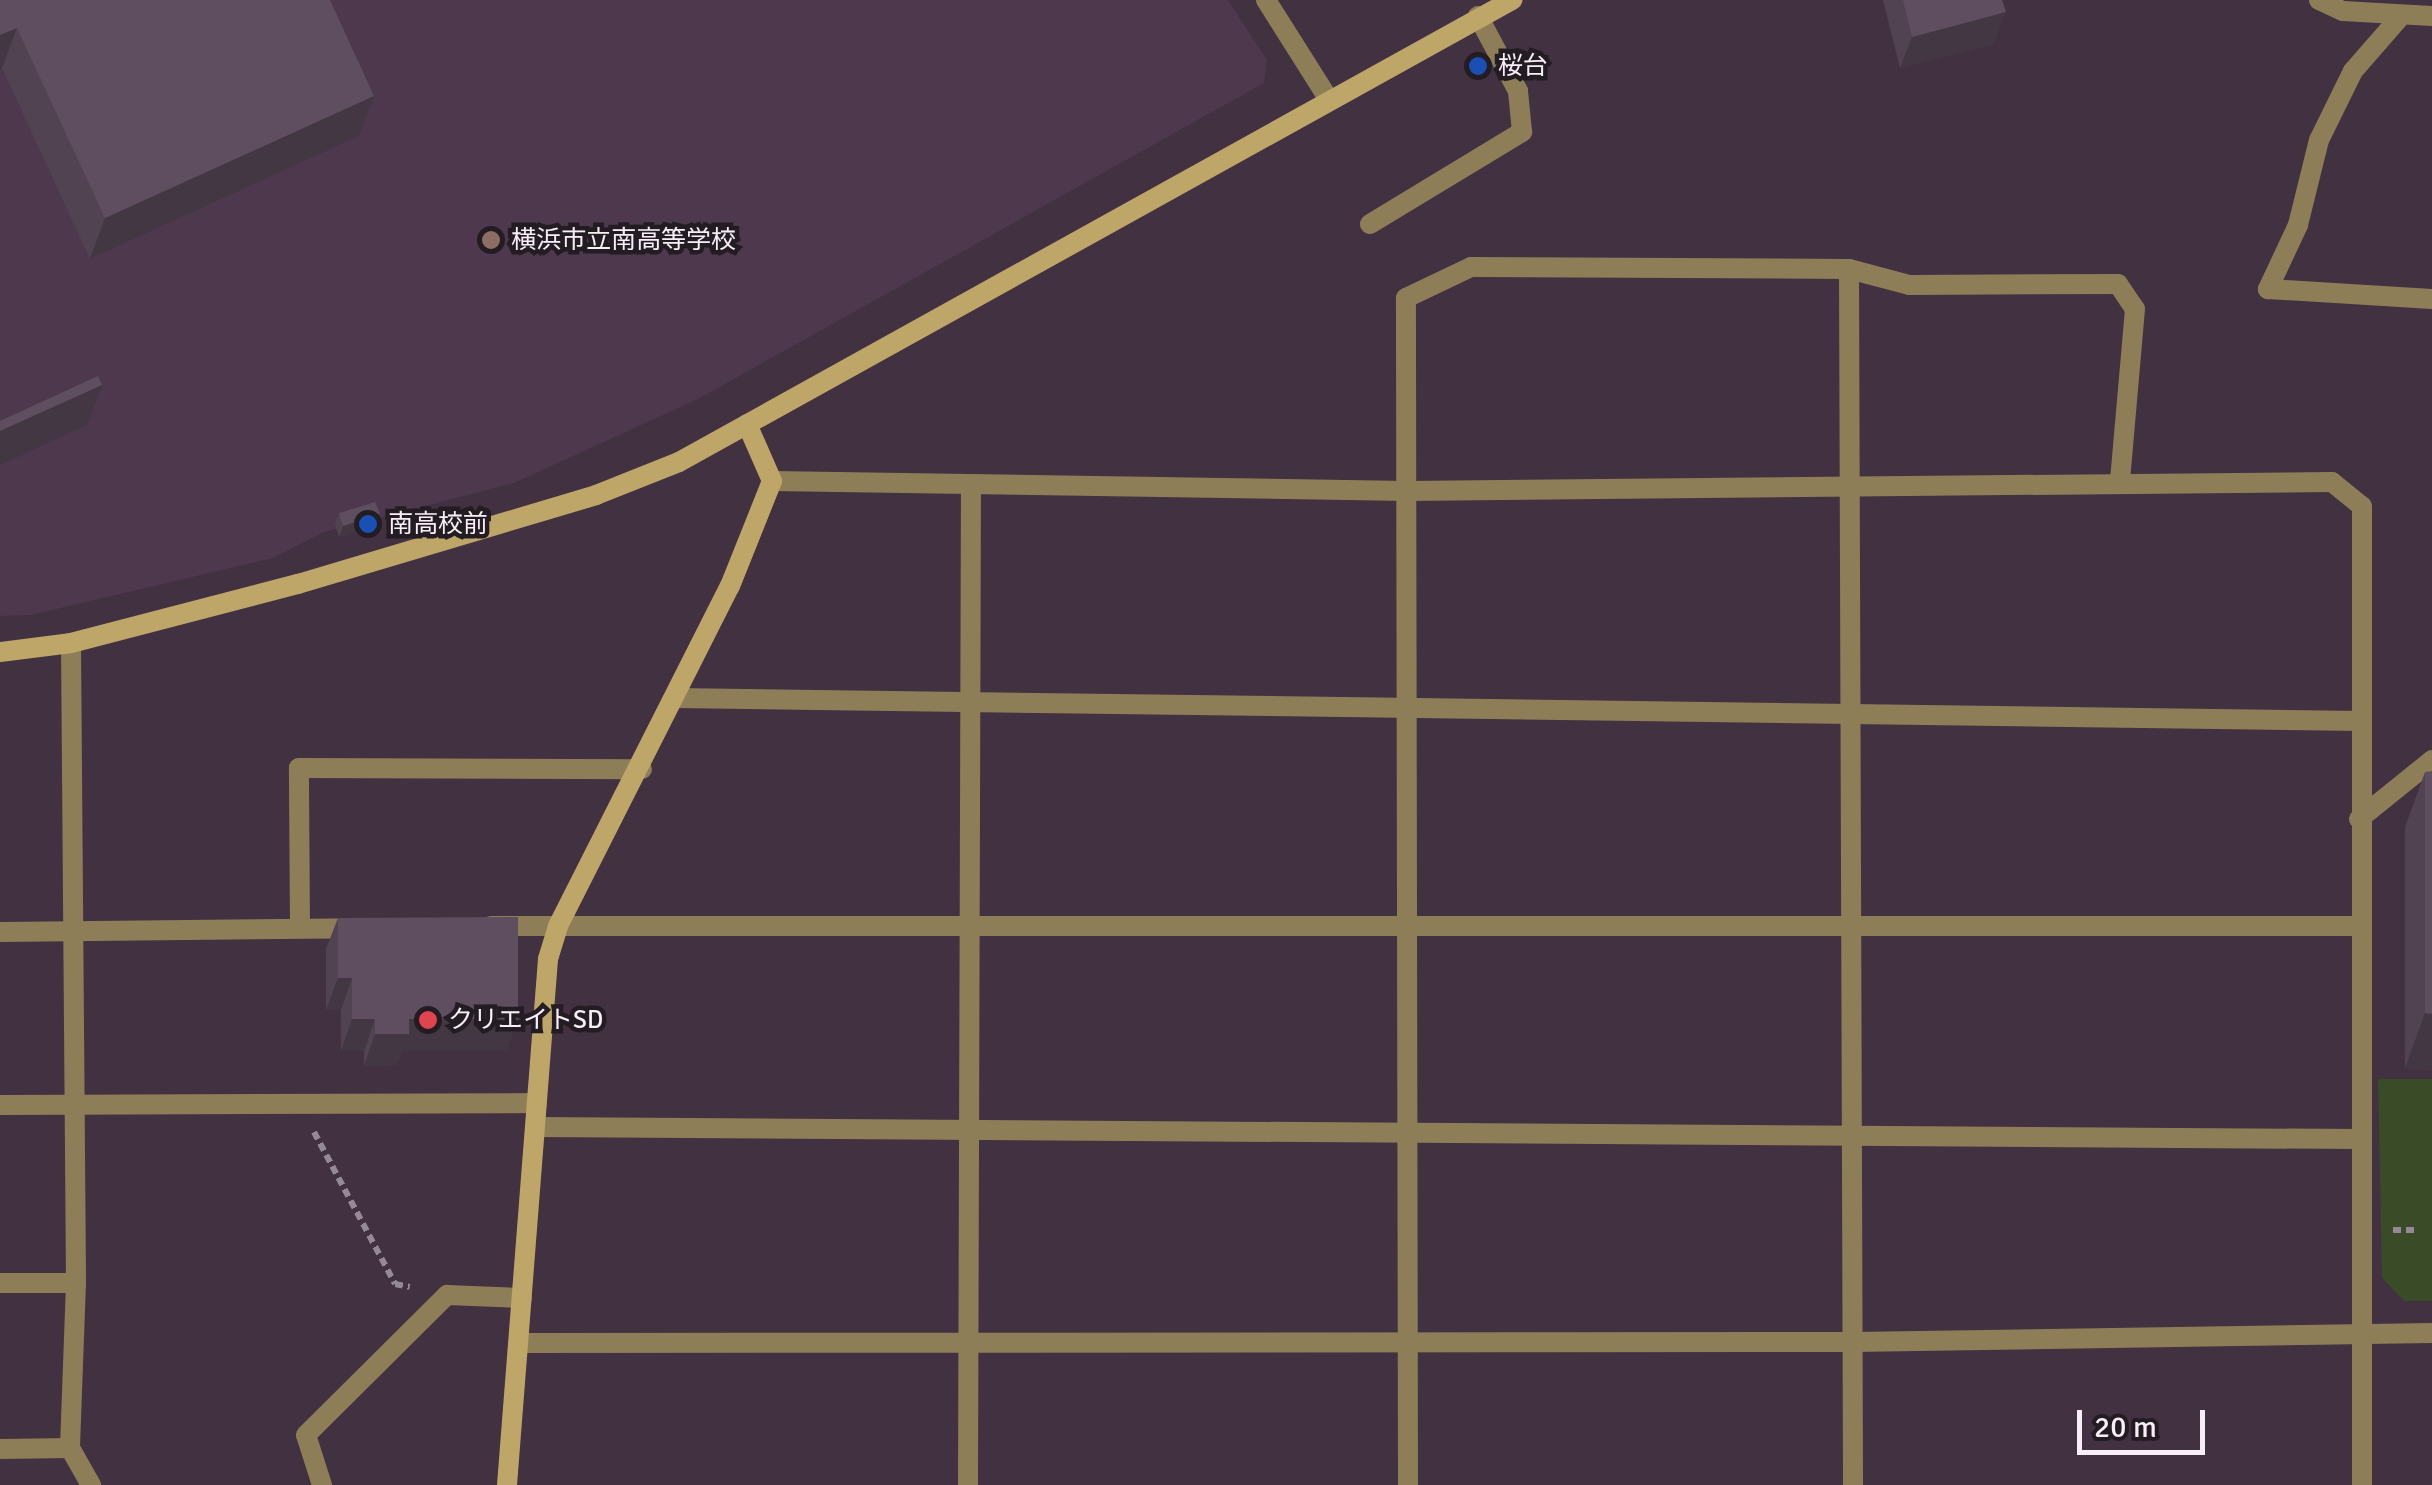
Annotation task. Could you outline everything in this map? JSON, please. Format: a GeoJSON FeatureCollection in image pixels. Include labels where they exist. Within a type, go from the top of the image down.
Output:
{"type":"FeatureCollection","features":[{"type":"Feature","properties":{"kind":"street"},"geometry":{"type":"LineString","coordinates":[[1266,0],[1328,98]]}},
{"type":"Feature","properties":{"kind":"street"},"geometry":{"type":"LineString","coordinates":[[0,652],[71,643],[298,584],[596,495],[747,424],[1328,98],[1512,0]]}},
{"type":"Feature","properties":{"kind":"street"},"geometry":{"type":"LineString","coordinates":[[2319,0],[2343,11],[2432,16]]}},
{"type":"Feature","properties":{"kind":"street"},"geometry":{"type":"LineString","coordinates":[[1370,224],[1522,132],[1518,91],[1478,16]]}},
{"type":"Feature","properties":{"kind":"street"},"geometry":{"type":"LineString","coordinates":[[2402,16],[2352,70],[2318,140],[2298,225],[2268,289],[2432,299]]}},
{"type":"Feature","properties":{"kind":"street"},"geometry":{"type":"LineString","coordinates":[[1408,1485],[1406,298],[1472,267],[1849,270],[1909,285],[2118,284],[2134,309],[2120,481]]}},
{"type":"Feature","properties":{"kind":"street"},"geometry":{"type":"LineString","coordinates":[[1849,270],[1853,1485]]}},
{"type":"Feature","properties":{"kind":"street"},"geometry":{"type":"LineString","coordinates":[[507,1485],[548,960],[558,926],[676,698],[772,481],[747,424]]}},
{"type":"Feature","properties":{"kind":"street"},"geometry":{"type":"LineString","coordinates":[[772,481],[1406,490],[1848,483],[2332,482],[2362,506],[2362,1485]]}},
{"type":"Feature","properties":{"kind":"street"},"geometry":{"type":"LineString","coordinates":[[968,1485],[971,484]]}},
{"type":"Feature","properties":{"kind":"street"},"geometry":{"type":"LineString","coordinates":[[71,643],[76,1283],[70,1448],[90,1485]]}},
{"type":"Feature","properties":{"kind":"street"},"geometry":{"type":"LineString","coordinates":[[676,698],[2362,722]]}},
{"type":"Feature","properties":{"kind":"street"},"geometry":{"type":"LineString","coordinates":[[2359,819],[2432,760]]}},
{"type":"Feature","properties":{"kind":"street"},"geometry":{"type":"LineString","coordinates":[[300,928],[299,768],[642,768]]}},
{"type":"Feature","properties":{"kind":"street"},"geometry":{"type":"LineString","coordinates":[[458,927],[2359,926]]}},
{"type":"Feature","properties":{"kind":"street"},"geometry":{"type":"LineString","coordinates":[[0,932],[379,928]]}},
{"type":"Feature","properties":{"kind":"street"},"geometry":{"type":"LineString","coordinates":[[0,1105],[537,1103]]}},
{"type":"Feature","properties":{"kind":"street"},"geometry":{"type":"LineString","coordinates":[[535,1127],[2362,1138]]}},
{"type":"Feature","properties":{"kind":"street"},"geometry":{"type":"LineString","coordinates":[[0,1283],[76,1283]]}},
{"type":"Feature","properties":{"kind":"street"},"geometry":{"type":"LineString","coordinates":[[322,1485],[306,1435],[447,1296],[522,1298]]}},
{"type":"Feature","properties":{"kind":"street"},"geometry":{"type":"LineString","coordinates":[[518,1343],[1853,1342],[2432,1333]]}},
{"type":"Feature","properties":{"kind":"street"},"geometry":{"type":"LineString","coordinates":[[0,1449],[70,1448]]}},
{"type":"Feature","properties":{"kind":"path"},"geometry":{"type":"LineString","coordinates":[[299,1104],[395,1284],[447,1296]]}},
{"type":"Feature","properties":{"kind":"shaded area","name":"横浜市立南高等学校"},"geometry":{"type":"Polygon","coordinates":[[[0,0],[1228,0],[1267,60],[1264,83],[700,398],[514,483],[324,532],[273,558],[31,615],[0,616],[0,0]]]}},
{"type":"Feature","properties":{"kind":"green space"},"geometry":{"type":"Polygon","coordinates":[[[2378,1079],[2432,1079],[2432,1301],[2404,1301],[2382,1278],[2378,1079]]]}},
{"type":"Feature","properties":{"kind":"building"},"geometry":{"type":"Polygon","coordinates":[[[0,0],[330,0],[374,96],[105,218],[17,28],[0,35],[0,0]]]}},
{"type":"Feature","properties":{"kind":"building"},"geometry":{"type":"Polygon","coordinates":[[[1903,0],[2002,0],[2006,12],[1912,37],[1903,0]]]}},
{"type":"Feature","properties":{"kind":"building"},"geometry":{"type":"Polygon","coordinates":[[[98,376],[102,385],[0,431],[0,421],[98,376]]]}},
{"type":"Feature","properties":{"kind":"building"},"geometry":{"type":"Polygon","coordinates":[[[375,502],[380,514],[343,526],[339,513],[375,502]]]}},
{"type":"Feature","properties":{"kind":"building"},"geometry":{"type":"Polygon","coordinates":[[[2432,771],[2432,1014],[2425,1013],[2425,772],[2432,771]]]}},
{"type":"Feature","properties":{"kind":"building"},"geometry":{"type":"Polygon","coordinates":[[[518,917],[518,1019],[409,1019],[409,1034],[375,1034],[375,1019],[352,1019],[352,978],[338,978],[338,918],[518,917]]]}},
{"type":"Feature","properties":{"kind":"place","name":"桜台"},"geometry":{"type":"Point","coordinates":[1478,66]}},
{"type":"Feature","properties":{"kind":"place","name":"横浜市立南高等学校"},"geometry":{"type":"Point","coordinates":[491,240]}},
{"type":"Feature","properties":{"kind":"place","name":"南高校前"},"geometry":{"type":"Point","coordinates":[368,524]}},
{"type":"Feature","properties":{"kind":"place","name":"クリエイトSD"},"geometry":{"type":"Point","coordinates":[428,1020]}}]}
